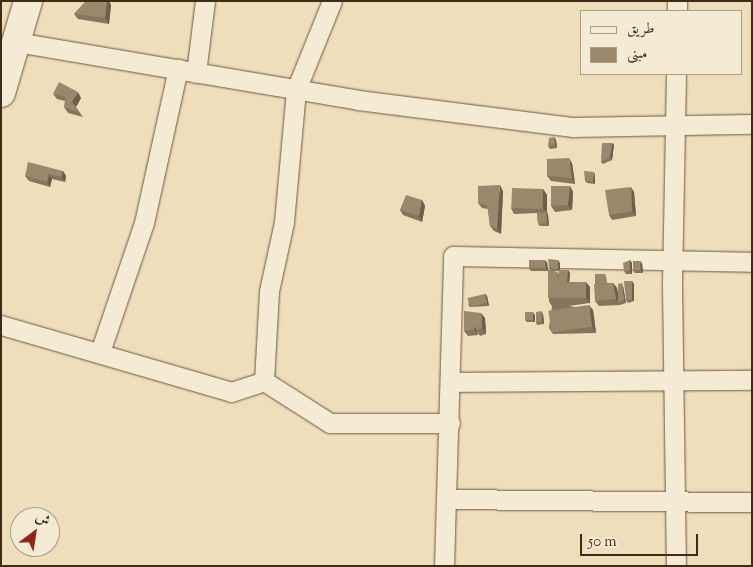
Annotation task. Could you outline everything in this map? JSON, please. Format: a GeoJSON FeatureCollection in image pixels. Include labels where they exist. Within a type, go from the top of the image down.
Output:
{"type":"FeatureCollection","features":[{"type":"Feature","properties":{"kind":"main road"},"geometry":{"type":"LineString","coordinates":[[1,92],[28,1]]}},
{"type":"Feature","properties":{"kind":"street"},"geometry":{"type":"LineString","coordinates":[[100,352],[144,223],[205,1]]}},
{"type":"Feature","properties":{"kind":"street"},"geometry":{"type":"LineString","coordinates":[[264,380],[270,290],[284,222],[296,90],[332,1]]}},
{"type":"Feature","properties":{"kind":"street"},"geometry":{"type":"LineString","coordinates":[[16,42],[296,90],[573,127],[752,124]]}},
{"type":"Feature","properties":{"kind":"street"},"geometry":{"type":"LineString","coordinates":[[676,75],[672,262],[676,566]]}},
{"type":"Feature","properties":{"kind":"street"},"geometry":{"type":"LineString","coordinates":[[444,566],[448,499],[453,256],[672,262],[752,262]]}},
{"type":"Feature","properties":{"kind":"street"},"geometry":{"type":"LineString","coordinates":[[1,325],[100,352],[231,392],[264,380]]}},
{"type":"Feature","properties":{"kind":"street"},"geometry":{"type":"LineString","coordinates":[[264,380],[330,423],[450,423]]}},
{"type":"Feature","properties":{"kind":"street"},"geometry":{"type":"LineString","coordinates":[[450,382],[752,380]]}},
{"type":"Feature","properties":{"kind":"street"},"geometry":{"type":"LineString","coordinates":[[448,499],[752,502]]}},
{"type":"Feature","properties":{"kind":"building"},"geometry":{"type":"Polygon","coordinates":[[[86,1],[107,1],[105,18],[74,14],[86,1]]]}},
{"type":"Feature","properties":{"kind":"building"},"geometry":{"type":"Polygon","coordinates":[[[59,82],[78,92],[72,102],[79,112],[64,107],[66,97],[53,94],[59,82]]]}},
{"type":"Feature","properties":{"kind":"building"},"geometry":{"type":"Polygon","coordinates":[[[554,137],[555,145],[548,146],[549,138],[554,137]]]}},
{"type":"Feature","properties":{"kind":"building"},"geometry":{"type":"Polygon","coordinates":[[[602,143],[612,143],[610,157],[601,162],[602,143]]]}},
{"type":"Feature","properties":{"kind":"building"},"geometry":{"type":"Polygon","coordinates":[[[569,158],[572,178],[547,176],[547,159],[569,158]]]}},
{"type":"Feature","properties":{"kind":"building"},"geometry":{"type":"Polygon","coordinates":[[[28,162],[63,171],[61,177],[49,174],[47,182],[25,176],[28,162]]]}},
{"type":"Feature","properties":{"kind":"building"},"geometry":{"type":"Polygon","coordinates":[[[584,171],[594,172],[593,181],[585,181],[584,171]]]}},
{"type":"Feature","properties":{"kind":"building"},"geometry":{"type":"Polygon","coordinates":[[[500,185],[497,229],[490,226],[487,205],[478,203],[478,186],[500,185]]]}},
{"type":"Feature","properties":{"kind":"building"},"geometry":{"type":"Polygon","coordinates":[[[551,186],[570,186],[568,205],[551,206],[551,186]]]}},
{"type":"Feature","properties":{"kind":"building"},"geometry":{"type":"Polygon","coordinates":[[[631,187],[632,211],[609,215],[605,190],[631,187]]]}},
{"type":"Feature","properties":{"kind":"building"},"geometry":{"type":"Polygon","coordinates":[[[512,188],[543,189],[542,209],[511,208],[512,188]]]}},
{"type":"Feature","properties":{"kind":"building"},"geometry":{"type":"Polygon","coordinates":[[[406,195],[422,200],[419,216],[400,210],[406,195]]]}},
{"type":"Feature","properties":{"kind":"building"},"geometry":{"type":"Polygon","coordinates":[[[546,212],[547,223],[538,224],[537,213],[546,212]]]}},
{"type":"Feature","properties":{"kind":"building"},"geometry":{"type":"Polygon","coordinates":[[[548,259],[558,260],[558,269],[549,268],[548,259]]]}},
{"type":"Feature","properties":{"kind":"building"},"geometry":{"type":"Polygon","coordinates":[[[529,260],[545,260],[545,268],[529,268],[529,260]]]}},
{"type":"Feature","properties":{"kind":"building"},"geometry":{"type":"Polygon","coordinates":[[[630,260],[630,271],[624,271],[623,263],[630,260]]]}},
{"type":"Feature","properties":{"kind":"building"},"geometry":{"type":"Polygon","coordinates":[[[633,261],[640,261],[640,270],[633,270],[633,261]]]}},
{"type":"Feature","properties":{"kind":"building"},"geometry":{"type":"Polygon","coordinates":[[[548,270],[557,272],[558,281],[559,270],[568,270],[567,283],[549,284],[548,270]]]}},
{"type":"Feature","properties":{"kind":"building"},"geometry":{"type":"Polygon","coordinates":[[[595,274],[605,274],[606,283],[595,284],[595,274]]]}},
{"type":"Feature","properties":{"kind":"building"},"geometry":{"type":"Polygon","coordinates":[[[624,281],[632,281],[632,299],[626,300],[624,281]]]}},
{"type":"Feature","properties":{"kind":"building"},"geometry":{"type":"Polygon","coordinates":[[[548,282],[586,282],[586,298],[548,298],[548,282]]]}},
{"type":"Feature","properties":{"kind":"building"},"geometry":{"type":"Polygon","coordinates":[[[613,283],[616,299],[595,301],[594,284],[613,283]]]}},
{"type":"Feature","properties":{"kind":"building"},"geometry":{"type":"Polygon","coordinates":[[[622,283],[624,300],[618,302],[618,284],[622,283]]]}},
{"type":"Feature","properties":{"kind":"building"},"geometry":{"type":"Polygon","coordinates":[[[485,294],[487,303],[469,307],[467,298],[485,294]]]}},
{"type":"Feature","properties":{"kind":"building"},"geometry":{"type":"Polygon","coordinates":[[[589,305],[592,327],[551,332],[548,311],[589,305]]]}},
{"type":"Feature","properties":{"kind":"building"},"geometry":{"type":"Polygon","coordinates":[[[464,311],[481,313],[482,328],[477,330],[474,326],[474,329],[464,331],[464,311]]]}},
{"type":"Feature","properties":{"kind":"building"},"geometry":{"type":"Polygon","coordinates":[[[541,311],[542,322],[536,322],[536,312],[541,311]]]}},
{"type":"Feature","properties":{"kind":"building"},"geometry":{"type":"Polygon","coordinates":[[[525,312],[533,312],[533,320],[525,320],[525,312]]]}}]}
